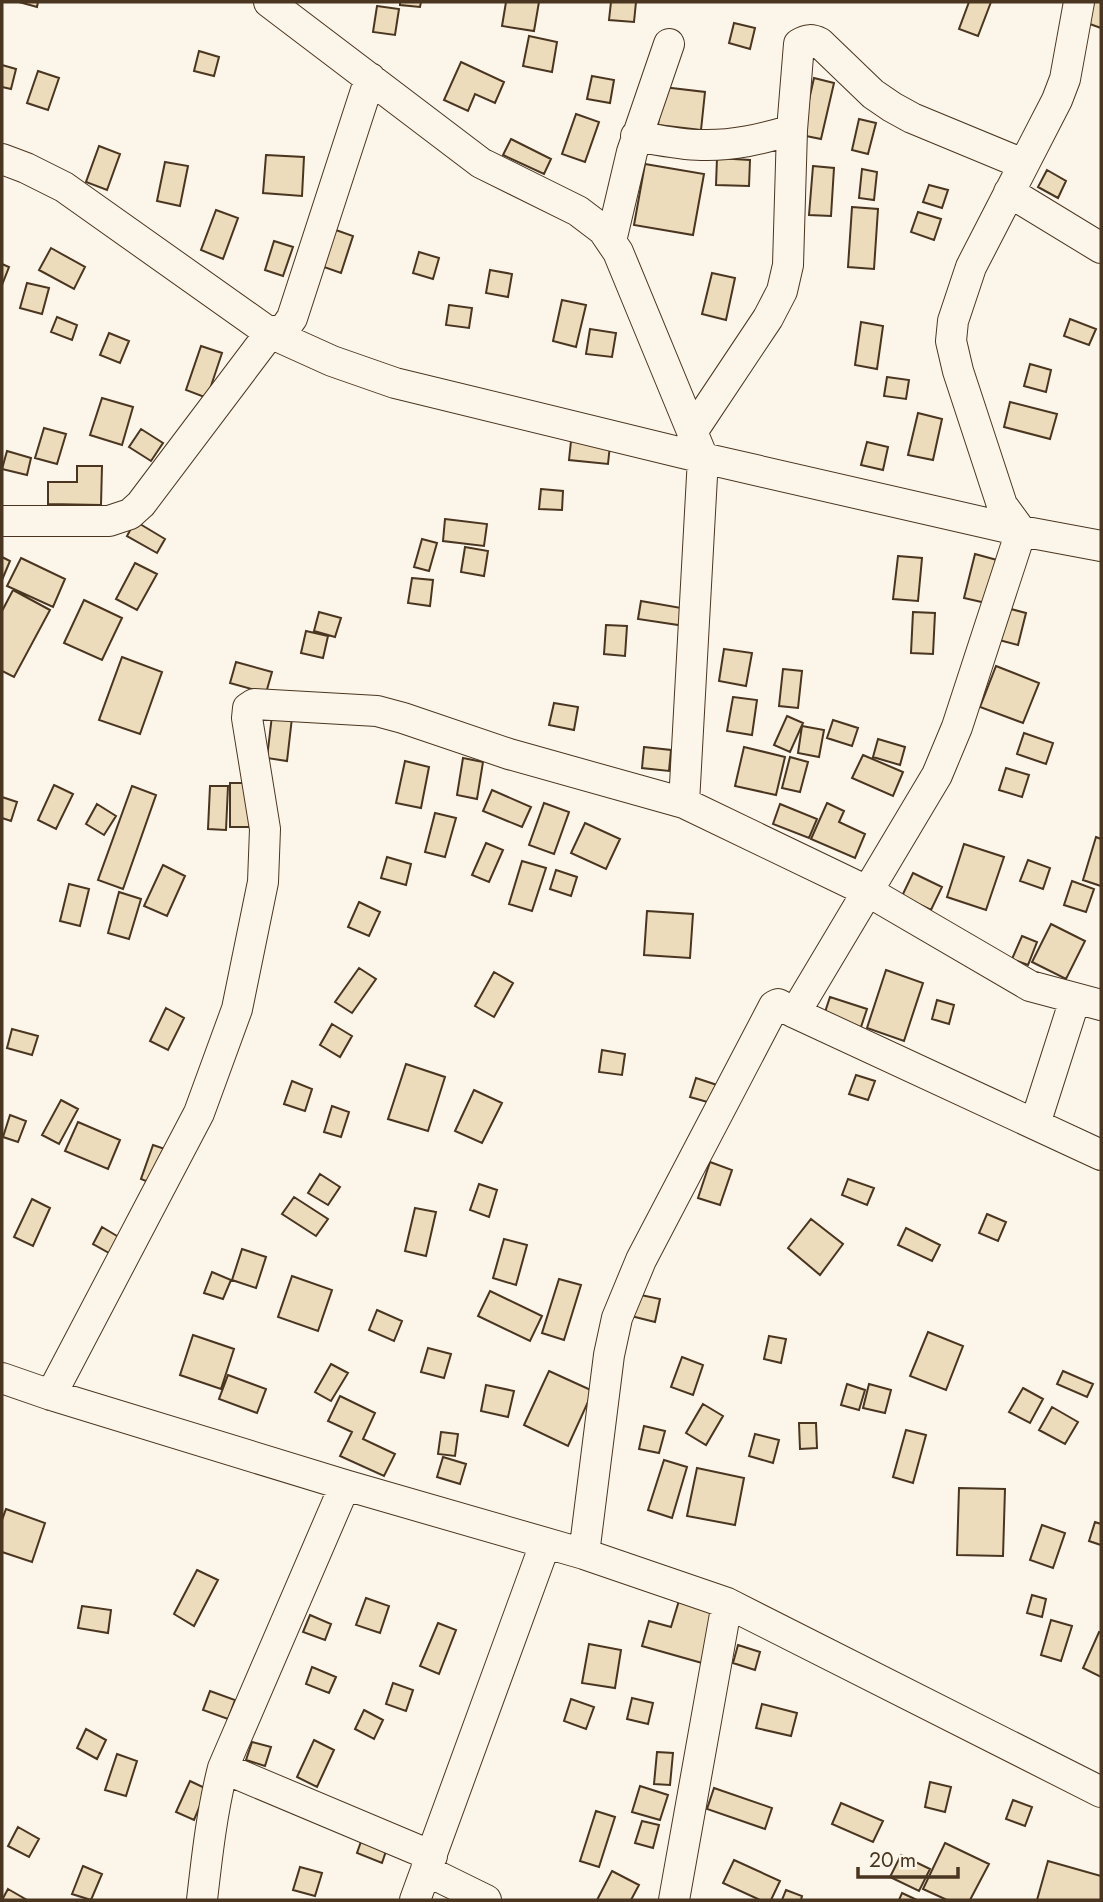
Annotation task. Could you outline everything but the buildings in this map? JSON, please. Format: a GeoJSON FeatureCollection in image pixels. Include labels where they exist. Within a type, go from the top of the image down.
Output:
{"type":"FeatureCollection","features":[{"type":"Feature","properties":{"kind":"street"},"geometry":{"type":"LineString","coordinates":[[269,2],[481,163],[578,211],[603,230],[618,251],[698,445],[684,803]]}},
{"type":"Feature","properties":{"kind":"street"},"geometry":{"type":"LineString","coordinates":[[1021,531],[1002,505],[958,372],[951,341],[953,321],[971,267],[1057,100],[1065,79],[1079,2]]}},
{"type":"Feature","properties":{"kind":"street"},"geometry":{"type":"LineString","coordinates":[[698,445],[782,291],[788,265],[792,130],[799,44],[806,40],[820,43],[873,94],[912,118],[1023,164]]}},
{"type":"Feature","properties":{"kind":"street"},"geometry":{"type":"LineString","coordinates":[[611,241],[636,136],[669,44]]}},
{"type":"Feature","properties":{"kind":"street"},"geometry":{"type":"LineString","coordinates":[[2,521],[110,521],[130,514],[141,504],[270,333],[285,328],[292,318],[370,78]]}},
{"type":"Feature","properties":{"kind":"street"},"geometry":{"type":"LineString","coordinates":[[636,136],[700,145],[732,144],[760,140],[792,130]]}},
{"type":"Feature","properties":{"kind":"street"},"geometry":{"type":"LineString","coordinates":[[2,159],[64,187],[270,333],[395,383],[698,445],[1021,531],[1101,546]]}},
{"type":"Feature","properties":{"kind":"street"},"geometry":{"type":"LineString","coordinates":[[1009,192],[1101,248]]}},
{"type":"Feature","properties":{"kind":"street"},"geometry":{"type":"LineString","coordinates":[[795,1013],[937,775],[957,727],[1021,531]]}},
{"type":"Feature","properties":{"kind":"street"},"geometry":{"type":"LineString","coordinates":[[51,1395],[199,1113],[237,1009],[263,882],[265,829],[247,718],[248,708],[254,704],[377,711],[509,754],[684,803],[869,892],[1030,986],[1088,1002],[1035,1124]]}},
{"type":"Feature","properties":{"kind":"street"},"geometry":{"type":"LineString","coordinates":[[584,1554],[609,1355],[617,1318],[641,1260],[774,1006],[778,1004],[1101,1155]]}},
{"type":"Feature","properties":{"kind":"street"},"geometry":{"type":"LineString","coordinates":[[2,1378],[345,1485],[584,1554],[727,1603],[1101,1792]]}},
{"type":"Feature","properties":{"kind":"street"},"geometry":{"type":"LineString","coordinates":[[202,1900],[209,1839],[223,1768],[345,1485]]}},
{"type":"Feature","properties":{"kind":"street"},"geometry":{"type":"LineString","coordinates":[[415,1900],[545,1544]]}},
{"type":"Feature","properties":{"kind":"street"},"geometry":{"type":"LineString","coordinates":[[674,1900],[727,1603]]}},
{"type":"Feature","properties":{"kind":"street"},"geometry":{"type":"LineString","coordinates":[[223,1768],[429,1863],[486,1900]]}}]}
